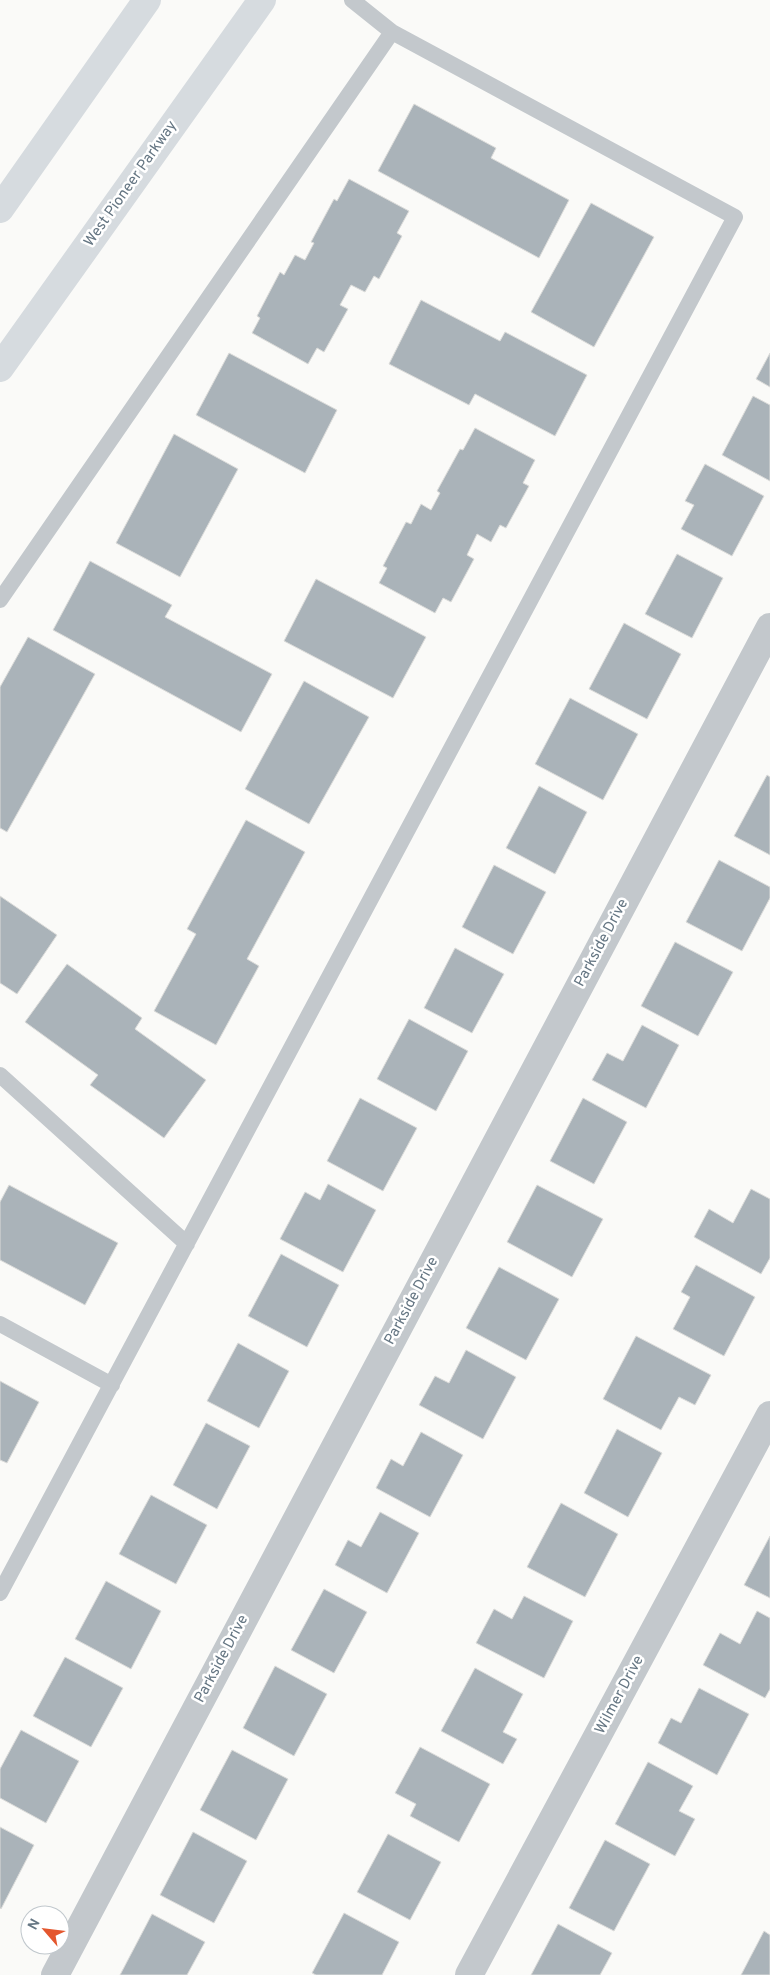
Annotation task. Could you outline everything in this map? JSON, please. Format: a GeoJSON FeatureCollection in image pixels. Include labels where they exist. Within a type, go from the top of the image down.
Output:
{"type":"FeatureCollection","features":[{"type":"Feature","properties":{"kind":"main road"},"geometry":{"type":"LineString","coordinates":[[0,209],[147,0]]}},
{"type":"Feature","properties":{"kind":"main road","name":"West Pioneer Parkway"},"geometry":{"type":"LineString","coordinates":[[0,368],[262,0]]}},
{"type":"Feature","properties":{"kind":"street","name":"Parkside Drive"},"geometry":{"type":"LineString","coordinates":[[55,1975],[770,627]]}},
{"type":"Feature","properties":{"kind":"street","name":"Wilmer Drive"},"geometry":{"type":"LineString","coordinates":[[470,1975],[770,1415]]}},
{"type":"Feature","properties":{"kind":"lane"},"geometry":{"type":"LineString","coordinates":[[0,1593],[735,217],[392,32],[352,0]]}},
{"type":"Feature","properties":{"kind":"lane"},"geometry":{"type":"LineString","coordinates":[[0,600],[392,32]]}},
{"type":"Feature","properties":{"kind":"lane"},"geometry":{"type":"LineString","coordinates":[[0,1075],[187,1244]]}},
{"type":"Feature","properties":{"kind":"lane"},"geometry":{"type":"LineString","coordinates":[[0,1324],[112,1385]]}},
{"type":"Feature","properties":{"kind":"building"},"geometry":{"type":"Polygon","coordinates":[[[414,104],[496,148],[491,158],[569,200],[539,258],[378,171],[414,104]]]}},
{"type":"Feature","properties":{"kind":"building"},"geometry":{"type":"Polygon","coordinates":[[[349,179],[409,211],[397,233],[402,236],[379,279],[374,276],[365,292],[351,285],[340,305],[348,309],[324,352],[317,348],[308,364],[252,333],[260,318],[257,316],[280,272],[284,275],[295,255],[305,260],[314,243],[311,242],[334,199],[337,201],[349,179]]]}},
{"type":"Feature","properties":{"kind":"building"},"geometry":{"type":"Polygon","coordinates":[[[591,203],[654,237],[594,347],[531,312],[591,203]]]}},
{"type":"Feature","properties":{"kind":"building"},"geometry":{"type":"Polygon","coordinates":[[[421,300],[500,341],[505,332],[587,375],[555,436],[475,394],[469,405],[389,364],[421,300]]]}},
{"type":"Feature","properties":{"kind":"building"},"geometry":{"type":"Polygon","coordinates":[[[229,353],[337,410],[305,473],[196,415],[229,353]]]}},
{"type":"Feature","properties":{"kind":"building"},"geometry":{"type":"Polygon","coordinates":[[[770,353],[770,387],[756,379],[770,353]]]}},
{"type":"Feature","properties":{"kind":"building"},"geometry":{"type":"Polygon","coordinates":[[[753,396],[770,405],[770,481],[722,455],[753,396]]]}},
{"type":"Feature","properties":{"kind":"building"},"geometry":{"type":"Polygon","coordinates":[[[475,428],[535,460],[523,483],[529,486],[506,528],[500,525],[491,542],[477,534],[467,555],[474,559],[451,602],[443,598],[435,613],[379,583],[387,568],[383,566],[406,522],[411,524],[421,504],[431,510],[440,493],[437,491],[460,449],[463,450],[475,428]]]}},
{"type":"Feature","properties":{"kind":"building"},"geometry":{"type":"Polygon","coordinates":[[[174,434],[238,469],[180,577],[116,543],[174,434]]]}},
{"type":"Feature","properties":{"kind":"building"},"geometry":{"type":"Polygon","coordinates":[[[705,464],[764,496],[732,556],[681,529],[694,505],[685,501],[705,464]]]}},
{"type":"Feature","properties":{"kind":"building"},"geometry":{"type":"Polygon","coordinates":[[[677,554],[723,578],[692,638],[645,614],[677,554]]]}},
{"type":"Feature","properties":{"kind":"building"},"geometry":{"type":"Polygon","coordinates":[[[90,561],[172,605],[165,617],[272,674],[241,732],[53,630],[90,561]]]}},
{"type":"Feature","properties":{"kind":"building"},"geometry":{"type":"Polygon","coordinates":[[[316,579],[426,637],[393,698],[284,641],[316,579]]]}},
{"type":"Feature","properties":{"kind":"building"},"geometry":{"type":"Polygon","coordinates":[[[624,623],[681,654],[647,719],[589,689],[624,623]]]}},
{"type":"Feature","properties":{"kind":"building"},"geometry":{"type":"Polygon","coordinates":[[[28,637],[95,674],[7,832],[0,828],[0,687],[28,637]]]}},
{"type":"Feature","properties":{"kind":"building"},"geometry":{"type":"Polygon","coordinates":[[[304,681],[369,717],[309,824],[245,789],[304,681]]]}},
{"type":"Feature","properties":{"kind":"building"},"geometry":{"type":"Polygon","coordinates":[[[570,698],[638,734],[603,800],[535,764],[570,698]]]}},
{"type":"Feature","properties":{"kind":"building"},"geometry":{"type":"Polygon","coordinates":[[[767,775],[770,777],[770,855],[734,836],[767,775]]]}},
{"type":"Feature","properties":{"kind":"building"},"geometry":{"type":"Polygon","coordinates":[[[539,786],[587,812],[555,874],[506,848],[539,786]]]}},
{"type":"Feature","properties":{"kind":"building"},"geometry":{"type":"Polygon","coordinates":[[[246,820],[305,852],[247,959],[259,966],[216,1045],[154,1011],[196,934],[187,929],[246,820]]]}},
{"type":"Feature","properties":{"kind":"building"},"geometry":{"type":"Polygon","coordinates":[[[719,860],[770,887],[770,898],[742,951],[686,922],[719,860]]]}},
{"type":"Feature","properties":{"kind":"building"},"geometry":{"type":"Polygon","coordinates":[[[494,865],[546,892],[513,954],[462,927],[494,865]]]}},
{"type":"Feature","properties":{"kind":"building"},"geometry":{"type":"Polygon","coordinates":[[[0,896],[57,935],[17,994],[0,983],[0,896]]]}},
{"type":"Feature","properties":{"kind":"building"},"geometry":{"type":"Polygon","coordinates":[[[675,942],[733,972],[698,1036],[641,1006],[675,942]]]}},
{"type":"Feature","properties":{"kind":"building"},"geometry":{"type":"Polygon","coordinates":[[[455,948],[504,974],[472,1033],[424,1008],[455,948]]]}},
{"type":"Feature","properties":{"kind":"building"},"geometry":{"type":"Polygon","coordinates":[[[67,964],[142,1018],[135,1029],[206,1080],[164,1138],[90,1085],[98,1075],[25,1022],[67,964]]]}},
{"type":"Feature","properties":{"kind":"building"},"geometry":{"type":"Polygon","coordinates":[[[409,1019],[468,1051],[436,1111],[377,1079],[409,1019]]]}},
{"type":"Feature","properties":{"kind":"building"},"geometry":{"type":"Polygon","coordinates":[[[642,1025],[679,1045],[646,1108],[592,1080],[607,1053],[623,1061],[642,1025]]]}},
{"type":"Feature","properties":{"kind":"building"},"geometry":{"type":"Polygon","coordinates":[[[360,1098],[417,1128],[383,1191],[327,1161],[360,1098]]]}},
{"type":"Feature","properties":{"kind":"building"},"geometry":{"type":"Polygon","coordinates":[[[583,1098],[627,1122],[594,1184],[550,1161],[583,1098]]]}},
{"type":"Feature","properties":{"kind":"building"},"geometry":{"type":"Polygon","coordinates":[[[328,1184],[376,1210],[343,1272],[280,1239],[305,1192],[320,1200],[328,1184]]]}},
{"type":"Feature","properties":{"kind":"building"},"geometry":{"type":"Polygon","coordinates":[[[9,1185],[118,1243],[85,1305],[0,1260],[0,1202],[9,1185]]]}},
{"type":"Feature","properties":{"kind":"building"},"geometry":{"type":"Polygon","coordinates":[[[537,1185],[603,1219],[572,1277],[507,1242],[537,1185]]]}},
{"type":"Feature","properties":{"kind":"building"},"geometry":{"type":"Polygon","coordinates":[[[751,1189],[770,1199],[770,1258],[761,1274],[694,1237],[709,1209],[733,1223],[751,1189]]]}},
{"type":"Feature","properties":{"kind":"building"},"geometry":{"type":"Polygon","coordinates":[[[281,1254],[339,1285],[307,1347],[248,1316],[281,1254]]]}},
{"type":"Feature","properties":{"kind":"building"},"geometry":{"type":"Polygon","coordinates":[[[696,1265],[755,1297],[724,1356],[673,1329],[690,1297],[681,1292],[696,1265]]]}},
{"type":"Feature","properties":{"kind":"building"},"geometry":{"type":"Polygon","coordinates":[[[499,1267],[559,1299],[526,1360],[466,1328],[499,1267]]]}},
{"type":"Feature","properties":{"kind":"building"},"geometry":{"type":"Polygon","coordinates":[[[636,1336],[711,1375],[695,1405],[679,1397],[661,1430],[603,1399],[636,1336]]]}},
{"type":"Feature","properties":{"kind":"building"},"geometry":{"type":"Polygon","coordinates":[[[238,1343],[289,1371],[259,1428],[207,1401],[238,1343]]]}},
{"type":"Feature","properties":{"kind":"building"},"geometry":{"type":"Polygon","coordinates":[[[466,1350],[516,1377],[483,1439],[419,1405],[435,1376],[449,1383],[466,1350]]]}},
{"type":"Feature","properties":{"kind":"building"},"geometry":{"type":"Polygon","coordinates":[[[0,1381],[39,1402],[7,1463],[0,1460],[0,1381]]]}},
{"type":"Feature","properties":{"kind":"building"},"geometry":{"type":"Polygon","coordinates":[[[206,1423],[250,1446],[217,1509],[173,1485],[206,1423]]]}},
{"type":"Feature","properties":{"kind":"building"},"geometry":{"type":"Polygon","coordinates":[[[617,1429],[662,1453],[628,1517],[584,1493],[617,1429]]]}},
{"type":"Feature","properties":{"kind":"building"},"geometry":{"type":"Polygon","coordinates":[[[421,1432],[463,1455],[430,1517],[376,1488],[391,1459],[403,1466],[421,1432]]]}},
{"type":"Feature","properties":{"kind":"building"},"geometry":{"type":"Polygon","coordinates":[[[151,1495],[207,1525],[176,1584],[119,1554],[151,1495]]]}},
{"type":"Feature","properties":{"kind":"building"},"geometry":{"type":"Polygon","coordinates":[[[561,1503],[618,1534],[585,1597],[527,1567],[561,1503]]]}},
{"type":"Feature","properties":{"kind":"building"},"geometry":{"type":"Polygon","coordinates":[[[380,1512],[419,1533],[387,1593],[335,1565],[348,1540],[361,1547],[380,1512]]]}},
{"type":"Feature","properties":{"kind":"building"},"geometry":{"type":"Polygon","coordinates":[[[770,1536],[770,1598],[744,1585],[770,1536]]]}},
{"type":"Feature","properties":{"kind":"building"},"geometry":{"type":"Polygon","coordinates":[[[106,1581],[161,1611],[131,1669],[75,1639],[106,1581]]]}},
{"type":"Feature","properties":{"kind":"building"},"geometry":{"type":"Polygon","coordinates":[[[324,1589],[367,1612],[334,1673],[291,1650],[324,1589]]]}},
{"type":"Feature","properties":{"kind":"building"},"geometry":{"type":"Polygon","coordinates":[[[524,1596],[573,1621],[544,1678],[476,1643],[494,1609],[512,1619],[524,1596]]]}},
{"type":"Feature","properties":{"kind":"building"},"geometry":{"type":"Polygon","coordinates":[[[757,1611],[770,1618],[770,1689],[765,1698],[703,1665],[720,1633],[740,1644],[757,1611]]]}},
{"type":"Feature","properties":{"kind":"building"},"geometry":{"type":"Polygon","coordinates":[[[65,1657],[123,1688],[91,1747],[33,1716],[65,1657]]]}},
{"type":"Feature","properties":{"kind":"building"},"geometry":{"type":"Polygon","coordinates":[[[275,1666],[327,1694],[294,1756],[243,1728],[275,1666]]]}},
{"type":"Feature","properties":{"kind":"building"},"geometry":{"type":"Polygon","coordinates":[[[475,1668],[523,1694],[503,1732],[517,1739],[503,1764],[441,1731],[475,1668]]]}},
{"type":"Feature","properties":{"kind":"building"},"geometry":{"type":"Polygon","coordinates":[[[699,1688],[749,1714],[717,1775],[658,1743],[671,1718],[681,1723],[699,1688]]]}},
{"type":"Feature","properties":{"kind":"building"},"geometry":{"type":"Polygon","coordinates":[[[21,1730],[79,1761],[46,1823],[0,1798],[0,1769],[21,1730]]]}},
{"type":"Feature","properties":{"kind":"building"},"geometry":{"type":"Polygon","coordinates":[[[420,1747],[490,1784],[459,1842],[410,1816],[416,1804],[395,1793],[420,1747]]]}},
{"type":"Feature","properties":{"kind":"building"},"geometry":{"type":"Polygon","coordinates":[[[232,1750],[288,1779],[256,1840],[200,1810],[232,1750]]]}},
{"type":"Feature","properties":{"kind":"building"},"geometry":{"type":"Polygon","coordinates":[[[648,1762],[693,1786],[679,1811],[695,1819],[675,1856],[615,1824],[648,1762]]]}},
{"type":"Feature","properties":{"kind":"building"},"geometry":{"type":"Polygon","coordinates":[[[0,1827],[34,1845],[1,1909],[0,1908],[0,1827]]]}},
{"type":"Feature","properties":{"kind":"building"},"geometry":{"type":"Polygon","coordinates":[[[193,1832],[247,1861],[214,1923],[160,1895],[193,1832]]]}},
{"type":"Feature","properties":{"kind":"building"},"geometry":{"type":"Polygon","coordinates":[[[388,1834],[441,1862],[410,1920],[357,1892],[388,1834]]]}},
{"type":"Feature","properties":{"kind":"building"},"geometry":{"type":"Polygon","coordinates":[[[605,1840],[650,1864],[614,1931],[569,1908],[605,1840]]]}},
{"type":"Feature","properties":{"kind":"building"},"geometry":{"type":"Polygon","coordinates":[[[344,1913],[399,1942],[382,1975],[316,1975],[312,1973],[344,1913]]]}},
{"type":"Feature","properties":{"kind":"building"},"geometry":{"type":"Polygon","coordinates":[[[152,1914],[205,1942],[187,1975],[120,1975],[152,1914]]]}},
{"type":"Feature","properties":{"kind":"building"},"geometry":{"type":"Polygon","coordinates":[[[558,1924],[612,1953],[600,1975],[531,1975],[558,1924]]]}},
{"type":"Feature","properties":{"kind":"building"},"geometry":{"type":"Polygon","coordinates":[[[764,1931],[770,1935],[770,1975],[741,1975],[764,1931]]]}}]}
